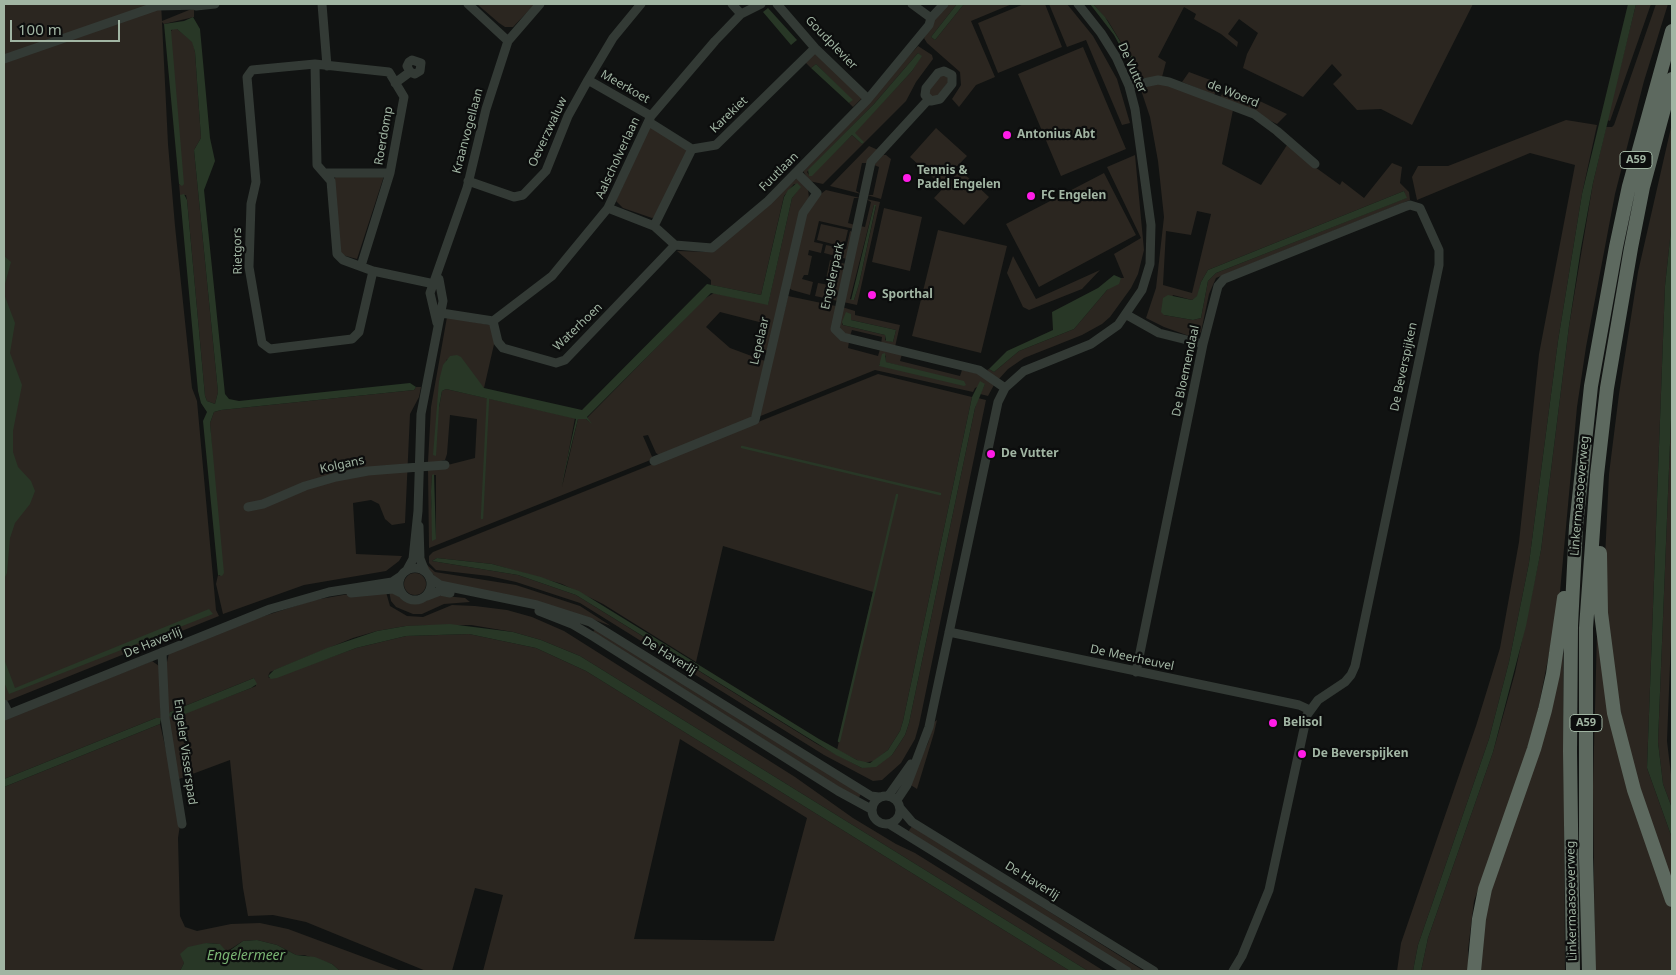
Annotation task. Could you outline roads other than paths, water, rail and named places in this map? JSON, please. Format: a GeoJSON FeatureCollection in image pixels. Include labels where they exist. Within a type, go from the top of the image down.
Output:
{"type":"FeatureCollection","features":[{"type":"Feature","properties":{"kind":"highway","name":"Linkermaasoeverweg"},"geometry":{"type":"LineString","coordinates":[[1573,971],[1570,751],[1571,626],[1576,526],[1591,386],[1616,247],[1632,176],[1672,31]]}},
{"type":"Feature","properties":{"kind":"highway","name":"Linkermaasoeverweg"},"geometry":{"type":"LineString","coordinates":[[1589,971],[1586,628],[1597,475],[1607,388],[1630,248],[1643,187],[1672,79]]}},
{"type":"Feature","properties":{"kind":"highway","name":"A59"},"geometry":{"type":"LineString","coordinates":[[1597,475],[1601,501],[1601,613],[1614,712],[1634,790],[1672,900]]}},
{"type":"Feature","properties":{"kind":"highway","name":"A59"},"geometry":{"type":"LineString","coordinates":[[1474,971],[1478,927],[1485,889],[1534,749],[1549,692],[1558,644],[1568,555],[1576,526]]}},
{"type":"Feature","properties":{"kind":"street"},"geometry":{"type":"LineString","coordinates":[[4,59],[112,23],[200,4],[216,4]]}},
{"type":"Feature","properties":{"kind":"street"},"geometry":{"type":"LineString","coordinates":[[322,4],[327,66],[388,72],[395,83],[410,72]]}},
{"type":"Feature","properties":{"kind":"street"},"geometry":{"type":"LineString","coordinates":[[468,4],[508,41]]}},
{"type":"Feature","properties":{"kind":"street","name":"Kraanvogellaan"},"geometry":{"type":"LineString","coordinates":[[427,574],[420,559],[419,466],[421,414],[437,323],[437,312],[443,301],[437,284],[438,274],[468,182],[486,109],[508,41],[540,4]]}},
{"type":"Feature","properties":{"kind":"street","name":"Oeverzwaluw"},"geometry":{"type":"LineString","coordinates":[[468,182],[514,197],[523,195],[546,171],[568,116],[588,80],[613,38],[641,4]]}},
{"type":"Feature","properties":{"kind":"street"},"geometry":{"type":"LineString","coordinates":[[732,4],[741,14]]}},
{"type":"Feature","properties":{"kind":"street","name":"Aalscholverlaan"},"geometry":{"type":"LineString","coordinates":[[493,321],[552,276],[608,208],[650,119],[715,41],[741,14],[761,4]]}},
{"type":"Feature","properties":{"kind":"street","name":"Goudplevier"},"geometry":{"type":"LineString","coordinates":[[777,4],[816,48],[868,99]]}},
{"type":"Feature","properties":{"kind":"street"},"geometry":{"type":"LineString","coordinates":[[912,4],[931,18]]}},
{"type":"Feature","properties":{"kind":"street","name":"Fuutlaan"},"geometry":{"type":"LineString","coordinates":[[675,245],[712,248],[797,173],[868,99],[944,4]]}},
{"type":"Feature","properties":{"kind":"street","name":"De Vutter"},"geometry":{"type":"LineString","coordinates":[[895,801],[919,754],[929,727],[995,411],[1005,388],[1016,377],[1032,367],[1102,338],[1127,316],[1146,279],[1152,248],[1151,225],[1142,149],[1129,86],[1109,45],[1078,4]]}},
{"type":"Feature","properties":{"kind":"street","name":"Karekiet"},"geometry":{"type":"LineString","coordinates":[[692,149],[716,145],[816,48]]}},
{"type":"Feature","properties":{"kind":"street"},"geometry":{"type":"LineString","coordinates":[[316,64],[317,165],[331,181],[337,254],[343,260],[373,271],[437,284]]}},
{"type":"Feature","properties":{"kind":"street","name":"Rietgors"},"geometry":{"type":"LineString","coordinates":[[327,66],[316,64],[252,70],[247,77],[256,182],[251,204],[249,267],[262,343],[270,349],[352,339],[359,332],[373,271]]}},
{"type":"Feature","properties":{"kind":"street","name":"Meerkoet"},"geometry":{"type":"LineString","coordinates":[[588,80],[650,119],[692,149]]}},
{"type":"Feature","properties":{"kind":"street","name":"de Woerd"},"geometry":{"type":"LineString","coordinates":[[1129,86],[1147,81],[1168,82],[1254,114],[1315,164]]}},
{"type":"Feature","properties":{"kind":"street","name":"Roerdomp"},"geometry":{"type":"LineString","coordinates":[[361,266],[390,173],[404,97],[395,83]]}},
{"type":"Feature","properties":{"kind":"street","name":"Engelerpark"},"geometry":{"type":"LineString","coordinates":[[928,100],[871,162],[835,329],[843,337],[979,370],[1005,388]]}},
{"type":"Feature","properties":{"kind":"street"},"geometry":{"type":"LineString","coordinates":[[654,226],[692,149]]}},
{"type":"Feature","properties":{"kind":"street"},"geometry":{"type":"LineString","coordinates":[[324,173],[390,173]]}},
{"type":"Feature","properties":{"kind":"street","name":"Lepelaar"},"geometry":{"type":"LineString","coordinates":[[654,461],[755,420],[803,213],[817,193],[797,173]]}},
{"type":"Feature","properties":{"kind":"street","name":"De Bloemendaal"},"geometry":{"type":"LineString","coordinates":[[1136,672],[1203,344],[1218,286],[1224,279],[1404,207],[1415,206]]}},
{"type":"Feature","properties":{"kind":"street","name":"De Beverspijken"},"geometry":{"type":"LineString","coordinates":[[1233,971],[1242,956],[1270,890],[1304,722],[1318,700],[1351,675],[1359,646],[1438,265],[1439,250],[1423,213],[1415,206]]}},
{"type":"Feature","properties":{"kind":"street"},"geometry":{"type":"LineString","coordinates":[[608,208],[654,226],[675,245]]}},
{"type":"Feature","properties":{"kind":"street","name":"Waterhoen"},"geometry":{"type":"LineString","coordinates":[[493,321],[498,342],[503,348],[556,362],[565,360],[675,245]]}},
{"type":"Feature","properties":{"kind":"street"},"geometry":{"type":"LineString","coordinates":[[437,312],[493,321]]}},
{"type":"Feature","properties":{"kind":"street"},"geometry":{"type":"LineString","coordinates":[[1127,316],[1159,333],[1203,344]]}},
{"type":"Feature","properties":{"kind":"street","name":"Kolgans"},"geometry":{"type":"LineString","coordinates":[[248,507],[263,504],[305,486],[336,477],[419,466],[445,465]]}},
{"type":"Feature","properties":{"kind":"street","name":"Kraanvogellaan"},"geometry":{"type":"LineString","coordinates":[[404,573],[413,559],[418,511]]}},
{"type":"Feature","properties":{"kind":"street"},"geometry":{"type":"LineString","coordinates":[[418,568],[427,574],[431,588],[427,596],[413,600],[401,593],[398,583],[404,573],[418,568]]}},
{"type":"Feature","properties":{"kind":"street","name":"De Haverlij"},"geometry":{"type":"LineString","coordinates":[[6,715],[270,609],[329,592],[392,582],[404,573]]}},
{"type":"Feature","properties":{"kind":"street","name":"De Haverlij"},"geometry":{"type":"LineString","coordinates":[[427,574],[440,585],[537,605],[590,622],[871,796],[879,797]]}},
{"type":"Feature","properties":{"kind":"street","name":"De Haverlij"},"geometry":{"type":"LineString","coordinates":[[313,597],[392,589],[401,593]]}},
{"type":"Feature","properties":{"kind":"street","name":"De Haverlij"},"geometry":{"type":"LineString","coordinates":[[427,596],[440,591],[510,603],[572,624],[838,791],[871,809]]}},
{"type":"Feature","properties":{"kind":"street","name":"De Meerheuvel"},"geometry":{"type":"LineString","coordinates":[[949,632],[1299,705],[1310,710]]}},
{"type":"Feature","properties":{"kind":"street","name":"Engeler Visserspad"},"geometry":{"type":"LineString","coordinates":[[162,652],[165,718],[182,824]]}},
{"type":"Feature","properties":{"kind":"street"},"geometry":{"type":"LineString","coordinates":[[4,704],[6,715]]}},
{"type":"Feature","properties":{"kind":"street"},"geometry":{"type":"LineString","coordinates":[[889,824],[898,818],[895,801],[879,797],[872,804],[871,809],[876,821],[889,824],[1127,971]]}},
{"type":"Feature","properties":{"kind":"street","name":"De Haverlij"},"geometry":{"type":"LineString","coordinates":[[895,801],[912,822],[1154,971]]}},
{"type":"Feature","properties":{"kind":"street","name":"De Beverspijken"},"geometry":{"type":"LineString","coordinates":[[1238,971],[1242,956]]}},
{"type":"Feature","properties":{"kind":"water"},"geometry":{"type":"Polygon","coordinates":[[[957,4],[964,4],[935,40],[931,37],[957,4]]]}},
{"type":"Feature","properties":{"kind":"water"},"geometry":{"type":"Polygon","coordinates":[[[1090,4],[1093,4],[1105,17],[1128,54],[1136,58],[1135,61],[1126,57],[1114,35],[1090,4]]]}},
{"type":"Feature","properties":{"kind":"water"},"geometry":{"type":"Polygon","coordinates":[[[1628,4],[1636,4],[1593,183],[1581,248],[1569,326],[1541,550],[1526,626],[1493,752],[1428,938],[1421,971],[1413,971],[1418,945],[1489,739],[1509,662],[1529,563],[1558,341],[1582,194],[1628,4]]]}},
{"type":"Feature","properties":{"kind":"water"},"geometry":{"type":"Polygon","coordinates":[[[768,8],[797,40],[791,45],[763,12],[768,8]]]}},
{"type":"Feature","properties":{"kind":"water"},"geometry":{"type":"Polygon","coordinates":[[[193,17],[200,29],[210,138],[215,161],[204,190],[225,394],[229,399],[239,401],[410,383],[416,387],[414,390],[214,412],[210,423],[224,573],[222,576],[218,575],[203,421],[207,412],[201,403],[198,391],[180,195],[184,194],[187,200],[205,396],[207,401],[215,404],[218,392],[194,150],[201,138],[195,52],[192,42],[177,29],[171,30],[184,184],[182,186],[179,184],[164,24],[184,21],[193,17]]]}},
{"type":"Feature","properties":{"kind":"water"},"geometry":{"type":"Polygon","coordinates":[[[918,53],[922,56],[912,71],[855,133],[864,142],[862,144],[852,135],[812,176],[809,176],[808,170],[874,104],[918,53]]]}},
{"type":"Feature","properties":{"kind":"water"},"geometry":{"type":"Polygon","coordinates":[[[816,64],[853,100],[849,103],[811,68],[816,64]]]}},
{"type":"Feature","properties":{"kind":"water"},"geometry":{"type":"Polygon","coordinates":[[[797,183],[801,187],[792,198],[768,305],[711,293],[587,417],[592,424],[586,419],[578,419],[561,487],[576,419],[446,389],[442,391],[439,407],[436,456],[433,455],[439,381],[443,365],[450,356],[457,355],[461,357],[484,388],[582,410],[707,284],[761,295],[784,197],[788,190],[797,183]]]}},
{"type":"Feature","properties":{"kind":"water"},"geometry":{"type":"Polygon","coordinates":[[[1404,191],[1407,198],[1216,273],[1208,281],[1201,318],[1193,320],[1164,315],[1161,312],[1163,298],[1168,295],[1192,300],[1197,296],[1201,282],[1208,270],[1404,191]]]}},
{"type":"Feature","properties":{"kind":"water"},"geometry":{"type":"Polygon","coordinates":[[[874,205],[876,205],[859,284],[854,300],[851,300],[874,205]]]}},
{"type":"Feature","properties":{"kind":"water"},"geometry":{"type":"Polygon","coordinates":[[[1672,221],[1672,394],[1658,742],[1663,784],[1672,808],[1672,838],[1647,768],[1665,286],[1672,221]]]}},
{"type":"Feature","properties":{"kind":"water"},"geometry":{"type":"Polygon","coordinates":[[[4,256],[11,262],[4,294],[4,256]]]}},
{"type":"Feature","properties":{"kind":"water"},"geometry":{"type":"Polygon","coordinates":[[[1114,275],[1121,278],[1119,284],[1107,290],[1074,329],[1019,351],[994,372],[989,369],[1007,351],[1053,330],[1052,312],[1098,288],[1114,275]]]}},
{"type":"Feature","properties":{"kind":"water"},"geometry":{"type":"Polygon","coordinates":[[[4,294],[15,323],[10,353],[22,385],[13,431],[13,452],[18,467],[31,481],[35,491],[30,504],[15,523],[10,538],[7,573],[4,579],[4,294]]]}},
{"type":"Feature","properties":{"kind":"water"},"geometry":{"type":"Polygon","coordinates":[[[846,312],[851,314],[851,320],[896,330],[893,342],[886,341],[885,335],[843,325],[842,322],[846,312]]]}},
{"type":"Feature","properties":{"kind":"water"},"geometry":{"type":"Polygon","coordinates":[[[885,353],[886,362],[964,381],[966,385],[879,366],[882,354],[885,353]]]}},
{"type":"Feature","properties":{"kind":"water"},"geometry":{"type":"Polygon","coordinates":[[[980,381],[985,384],[975,408],[909,723],[905,735],[892,755],[876,767],[862,768],[836,755],[576,595],[518,575],[432,561],[437,558],[492,564],[541,577],[579,591],[819,739],[857,760],[870,763],[888,750],[900,731],[903,721],[972,397],[980,381]]]}},
{"type":"Feature","properties":{"kind":"water"},"geometry":{"type":"Polygon","coordinates":[[[434,474],[436,539],[432,541],[431,491],[432,475],[434,474]]]}},
{"type":"Feature","properties":{"kind":"water"},"geometry":{"type":"Polygon","coordinates":[[[209,609],[213,614],[9,694],[4,682],[4,659],[15,688],[209,609]]]}},
{"type":"Feature","properties":{"kind":"water"},"geometry":{"type":"Polygon","coordinates":[[[450,624],[513,632],[541,640],[580,656],[1088,971],[1070,971],[586,671],[536,648],[469,634],[406,636],[356,648],[277,678],[271,679],[268,676],[274,670],[327,648],[377,631],[406,626],[450,624]]]}},
{"type":"Feature","properties":{"kind":"water"},"geometry":{"type":"Polygon","coordinates":[[[254,678],[257,684],[251,688],[175,718],[168,716],[170,712],[254,678]]]}},
{"type":"Feature","properties":{"kind":"water"},"geometry":{"type":"Polygon","coordinates":[[[156,718],[161,718],[160,724],[4,787],[4,779],[156,718]]]}},
{"type":"Feature","properties":{"kind":"water","name":"Engelermeer"},"geometry":{"type":"Polygon","coordinates":[[[257,940],[277,945],[296,955],[315,957],[332,964],[340,971],[180,971],[184,963],[180,954],[188,947],[206,943],[220,944],[226,951],[229,951],[243,941],[257,940]]]}},
{"type":"Feature","properties":{"kind":"waterway"},"geometry":{"type":"LineString","coordinates":[[482,518],[488,398]]}},
{"type":"Feature","properties":{"kind":"waterway"},"geometry":{"type":"LineString","coordinates":[[742,447],[940,494]]}},
{"type":"Feature","properties":{"kind":"waterway"},"geometry":{"type":"LineString","coordinates":[[839,741],[897,495]]}},
{"type":"Feature","properties":{"kind":"place","name":"Antonius Abt"},"geometry":{"type":"Point","coordinates":[1007,135]}},
{"type":"Feature","properties":{"kind":"place","name":"Tennis & Padel Engelen"},"geometry":{"type":"Point","coordinates":[907,178]}},
{"type":"Feature","properties":{"kind":"place","name":"FC Engelen"},"geometry":{"type":"Point","coordinates":[1031,196]}},
{"type":"Feature","properties":{"kind":"place","name":"Sporthal"},"geometry":{"type":"Point","coordinates":[872,295]}},
{"type":"Feature","properties":{"kind":"place","name":"De Vutter"},"geometry":{"type":"Point","coordinates":[991,454]}},
{"type":"Feature","properties":{"kind":"place","name":"Belisol"},"geometry":{"type":"Point","coordinates":[1273,723]}},
{"type":"Feature","properties":{"kind":"place","name":"De Beverspijken"},"geometry":{"type":"Point","coordinates":[1302,754]}}]}
